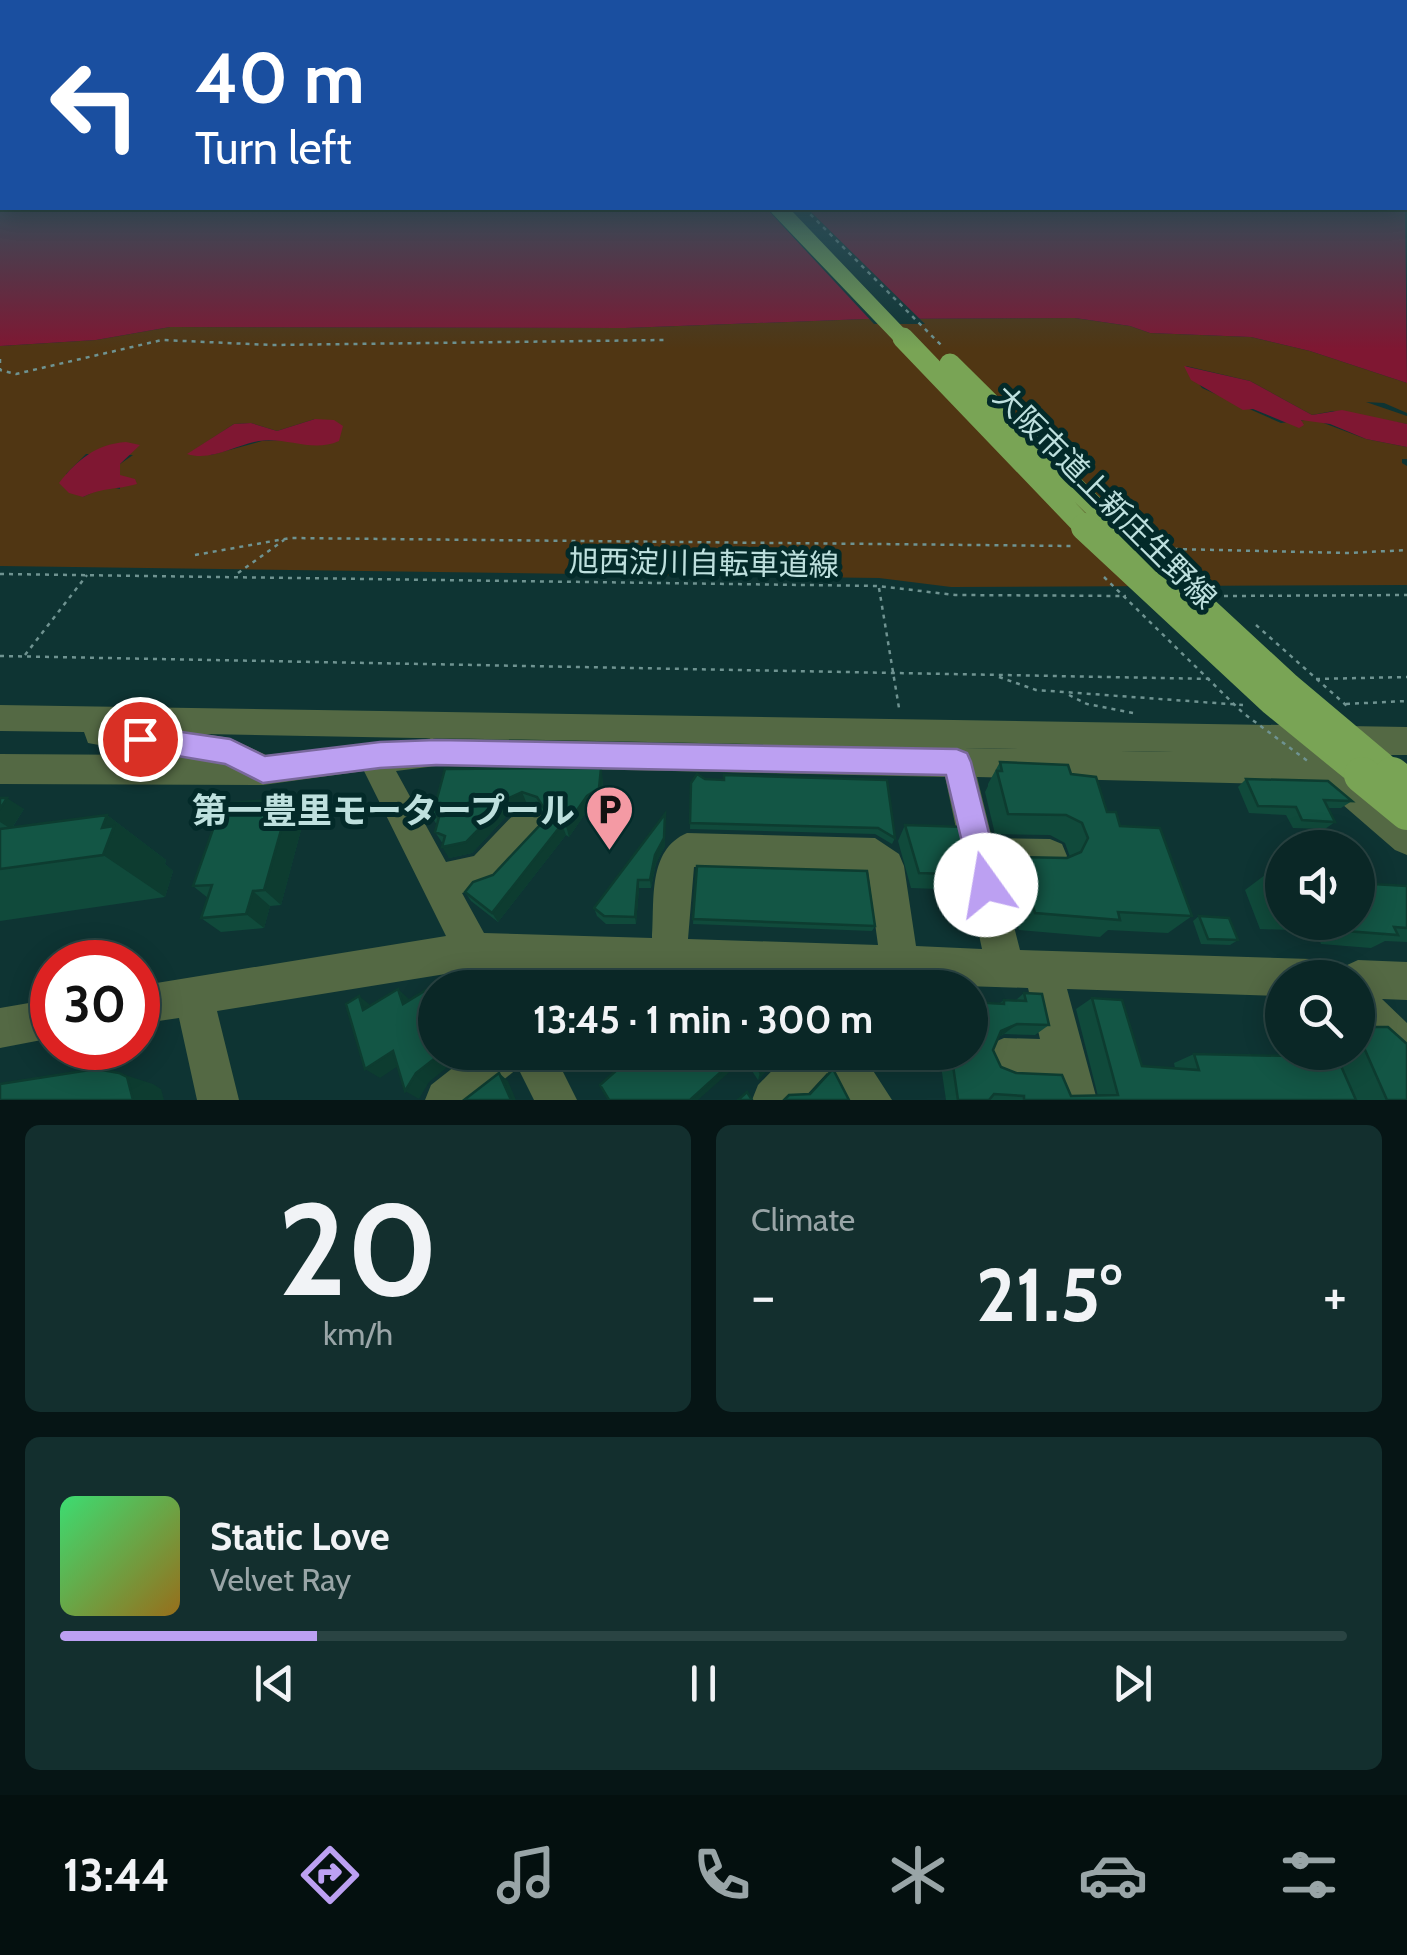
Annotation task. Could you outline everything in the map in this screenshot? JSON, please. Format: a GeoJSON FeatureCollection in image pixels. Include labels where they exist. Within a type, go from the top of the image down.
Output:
{"type":"FeatureCollection","features":[{"type":"Feature","properties":{"kind":"main road","name":"大阪市道上新庄生野線"},"geometry":{"type":"LineString","coordinates":[[815,246],[1092,534],[1273,702],[1407,812]]}},
{"type":"Feature","properties":{"kind":"main road","name":"大阪市道上新庄生野線"},"geometry":{"type":"LineString","coordinates":[[834,246],[1100,514],[1238,644],[1407,787]]}},
{"type":"Feature","properties":{"kind":"street"},"geometry":{"type":"LineString","coordinates":[[0,718],[903,731],[1258,742],[1407,740]]}},
{"type":"Feature","properties":{"kind":"street"},"geometry":{"type":"LineString","coordinates":[[49,719],[78,730],[230,752],[263,770]]}},
{"type":"Feature","properties":{"kind":"street"},"geometry":{"type":"LineString","coordinates":[[0,769],[263,770],[436,752],[1407,773]]}},
{"type":"Feature","properties":{"kind":"street"},"geometry":{"type":"LineString","coordinates":[[380,755],[380,772],[483,970]]}},
{"type":"Feature","properties":{"kind":"street"},"geometry":{"type":"LineString","coordinates":[[957,762],[979,855],[1066,1060],[1076,1100]]}},
{"type":"Feature","properties":{"kind":"street"},"geometry":{"type":"LineString","coordinates":[[1325,769],[1407,838]]}},
{"type":"Feature","properties":{"kind":"street"},"geometry":{"type":"LineString","coordinates":[[438,882],[484,871],[528,823]]}},
{"type":"Feature","properties":{"kind":"street"},"geometry":{"type":"LineString","coordinates":[[669,954],[675,862],[687,850],[875,855],[887,866],[899,962]]}},
{"type":"Feature","properties":{"kind":"street"},"geometry":{"type":"LineString","coordinates":[[979,855],[1050,856]]}},
{"type":"Feature","properties":{"kind":"street"},"geometry":{"type":"LineString","coordinates":[[160,1001],[471,950],[669,954],[769,970]]}},
{"type":"Feature","properties":{"kind":"street"},"geometry":{"type":"LineString","coordinates":[[829,970],[899,962],[1265,976]]}},
{"type":"Feature","properties":{"kind":"street"},"geometry":{"type":"LineString","coordinates":[[1375,980],[1407,981]]}},
{"type":"Feature","properties":{"kind":"street"},"geometry":{"type":"LineString","coordinates":[[194,996],[218,1100]]}},
{"type":"Feature","properties":{"kind":"street"},"geometry":{"type":"LineString","coordinates":[[1375,1019],[1407,1050]]}},
{"type":"Feature","properties":{"kind":"street"},"geometry":{"type":"LineString","coordinates":[[0,1028],[30,1023]]}},
{"type":"Feature","properties":{"kind":"street"},"geometry":{"type":"LineString","coordinates":[[1004,1058],[1066,1060]]}},
{"type":"Feature","properties":{"kind":"street"},"geometry":{"type":"LineString","coordinates":[[446,1100],[484,1070]]}},
{"type":"Feature","properties":{"kind":"street"},"geometry":{"type":"LineString","coordinates":[[540,1070],[556,1100]]}},
{"type":"Feature","properties":{"kind":"street"},"geometry":{"type":"LineString","coordinates":[[773,1100],[802,1070]]}},
{"type":"Feature","properties":{"kind":"street"},"geometry":{"type":"LineString","coordinates":[[849,1070],[871,1100]]}},
{"type":"Feature","properties":{"kind":"path"},"geometry":{"type":"LineString","coordinates":[[0,359],[0,370],[16,374],[162,340],[272,345],[664,340]]}},
{"type":"Feature","properties":{"kind":"path"},"geometry":{"type":"LineString","coordinates":[[195,555],[290,538],[1080,546]]}},
{"type":"Feature","properties":{"kind":"path"},"geometry":{"type":"LineString","coordinates":[[235,576],[248,562],[290,538]]}},
{"type":"Feature","properties":{"kind":"path"},"geometry":{"type":"LineString","coordinates":[[1176,549],[1349,553],[1407,550]]}},
{"type":"Feature","properties":{"kind":"path","name":"旭西淀川自転車道線"},"geometry":{"type":"LineString","coordinates":[[0,574],[878,586],[955,594],[1128,596]]}},
{"type":"Feature","properties":{"kind":"path"},"geometry":{"type":"LineString","coordinates":[[24,656],[88,574]]}},
{"type":"Feature","properties":{"kind":"path"},"geometry":{"type":"LineString","coordinates":[[878,586],[903,731]]}},
{"type":"Feature","properties":{"kind":"path"},"geometry":{"type":"LineString","coordinates":[[1208,596],[1407,594]]}},
{"type":"Feature","properties":{"kind":"path"},"geometry":{"type":"LineString","coordinates":[[1249,619],[1356,715]]}},
{"type":"Feature","properties":{"kind":"path"},"geometry":{"type":"LineString","coordinates":[[0,656],[1227,678]]}},
{"type":"Feature","properties":{"kind":"path"},"geometry":{"type":"LineString","coordinates":[[993,675],[1036,690],[1243,705]]}},
{"type":"Feature","properties":{"kind":"path"},"geometry":{"type":"LineString","coordinates":[[1300,679],[1407,678]]}},
{"type":"Feature","properties":{"kind":"path"},"geometry":{"type":"LineString","coordinates":[[1338,704],[1407,700]]}},
{"type":"Feature","properties":{"kind":"shaded area"},"geometry":{"type":"Polygon","coordinates":[[[0,246],[1406,246],[1407,383],[1310,351],[1251,337],[1150,333],[1075,318],[866,319],[625,328],[170,327],[96,340],[0,346],[0,246]]]}},
{"type":"Feature","properties":{"kind":"shaded area"},"geometry":{"type":"Polygon","coordinates":[[[1075,318],[1150,333],[1251,337],[1310,351],[1407,383],[1407,413],[1384,403],[1366,402],[1407,416],[1407,424],[1333,411],[1312,415],[1250,381],[1186,366],[1202,388],[1281,423],[1313,419],[1366,439],[1407,447],[1407,459],[1402,459],[1402,463],[1407,466],[1407,585],[951,587],[879,578],[0,566],[0,346],[96,340],[170,327],[625,328],[866,319],[1075,318]],[[315,419],[277,431],[251,423],[234,424],[188,454],[211,455],[262,441],[286,440],[315,419]],[[86,454],[66,474],[83,497],[106,486],[120,489],[120,464],[133,455],[86,454]]]}},
{"type":"Feature","properties":{"kind":"shaded area"},"geometry":{"type":"Polygon","coordinates":[[[1184,366],[1250,381],[1312,415],[1342,410],[1407,424],[1407,447],[1366,439],[1330,424],[1301,420],[1304,425],[1299,428],[1253,409],[1243,410],[1191,380],[1184,366]]]}},
{"type":"Feature","properties":{"kind":"shaded area"},"geometry":{"type":"Polygon","coordinates":[[[315,419],[334,420],[343,426],[339,441],[319,446],[259,441],[214,454],[187,454],[234,424],[251,423],[277,431],[315,419]]]}},
{"type":"Feature","properties":{"kind":"shaded area"},"geometry":{"type":"Polygon","coordinates":[[[126,442],[140,445],[120,464],[120,475],[135,479],[137,484],[83,497],[69,493],[59,483],[88,455],[105,446],[126,442]]]}},
{"type":"Feature","properties":{"kind":"pier"},"geometry":{"type":"Polygon","coordinates":[[[802,246],[846,246],[925,324],[874,324],[802,246]]]}},
{"type":"Feature","properties":{"kind":"building"},"geometry":{"type":"Polygon","coordinates":[[[1000,762],[1068,765],[1071,774],[1096,777],[1107,812],[1116,812],[1120,826],[1160,828],[1192,916],[1118,912],[1120,920],[1035,913],[1019,857],[1067,858],[1081,852],[1088,838],[1082,823],[1066,815],[1008,814],[997,771],[1002,771],[1000,762]]]}},
{"type":"Feature","properties":{"kind":"building"},"geometry":{"type":"Polygon","coordinates":[[[601,768],[599,788],[587,796],[566,826],[562,824],[492,913],[465,892],[473,882],[493,875],[539,826],[545,810],[537,797],[522,792],[509,798],[466,842],[442,847],[445,836],[435,832],[439,817],[432,817],[445,769],[601,768]]]}},
{"type":"Feature","properties":{"kind":"building"},"geometry":{"type":"Polygon","coordinates":[[[697,774],[705,779],[724,780],[724,775],[887,780],[895,838],[878,828],[690,823],[691,783],[697,774]]]}},
{"type":"Feature","properties":{"kind":"building"},"geometry":{"type":"Polygon","coordinates":[[[1246,779],[1328,781],[1352,801],[1324,800],[1335,822],[1302,820],[1296,807],[1258,806],[1246,779]]]}},
{"type":"Feature","properties":{"kind":"building"},"geometry":{"type":"Polygon","coordinates":[[[280,799],[277,810],[287,809],[264,890],[253,891],[246,914],[201,918],[212,885],[193,886],[218,815],[229,814],[232,803],[280,799]]]}},
{"type":"Feature","properties":{"kind":"building"},"geometry":{"type":"Polygon","coordinates":[[[665,814],[664,838],[655,855],[650,880],[638,880],[635,917],[604,916],[594,908],[665,814]]]}},
{"type":"Feature","properties":{"kind":"building"},"geometry":{"type":"Polygon","coordinates":[[[107,815],[102,828],[114,826],[103,855],[0,869],[0,829],[107,815]]]}},
{"type":"Feature","properties":{"kind":"building"},"geometry":{"type":"Polygon","coordinates":[[[905,825],[965,827],[976,875],[919,873],[905,825]]]}},
{"type":"Feature","properties":{"kind":"building"},"geometry":{"type":"Polygon","coordinates":[[[697,866],[867,871],[875,926],[693,919],[697,866]]]}},
{"type":"Feature","properties":{"kind":"building"},"geometry":{"type":"Polygon","coordinates":[[[1375,884],[1407,886],[1407,928],[1394,927],[1398,935],[1375,933],[1375,884]]]}},
{"type":"Feature","properties":{"kind":"building"},"geometry":{"type":"Polygon","coordinates":[[[1199,916],[1229,918],[1238,940],[1208,939],[1199,916]]]}},
{"type":"Feature","properties":{"kind":"building"},"geometry":{"type":"Polygon","coordinates":[[[398,989],[403,1004],[418,995],[420,1070],[405,1091],[393,1051],[365,1069],[346,1004],[359,996],[363,1010],[398,989]]]}},
{"type":"Feature","properties":{"kind":"building"},"geometry":{"type":"Polygon","coordinates":[[[1024,993],[1042,994],[1049,1025],[1017,1024],[1001,1031],[993,1050],[1001,1067],[1016,1073],[1062,1075],[1071,1096],[1118,1095],[1092,998],[1122,1000],[1142,1066],[1199,1070],[1194,1054],[1265,1055],[1265,1070],[1343,1070],[1356,1100],[1024,1100],[1024,1096],[994,1094],[989,1100],[958,1100],[954,1070],[988,1070],[988,1003],[1026,1001],[1024,993]]]}},
{"type":"Feature","properties":{"kind":"building"},"geometry":{"type":"Polygon","coordinates":[[[1375,1027],[1388,1027],[1407,1044],[1407,1100],[1387,1100],[1374,1070],[1375,1027]]]}},
{"type":"Feature","properties":{"kind":"building"},"geometry":{"type":"Polygon","coordinates":[[[102,1070],[127,1077],[133,1100],[0,1100],[0,1084],[102,1070]]]}},
{"type":"Feature","properties":{"kind":"building"},"geometry":{"type":"Polygon","coordinates":[[[617,1070],[723,1070],[690,1100],[609,1100],[600,1085],[617,1070]]]}},
{"type":"Feature","properties":{"kind":"building"},"geometry":{"type":"Polygon","coordinates":[[[834,1070],[849,1100],[784,1100],[789,1095],[810,1094],[834,1070]]]}},
{"type":"Feature","properties":{"kind":"building"},"geometry":{"type":"Polygon","coordinates":[[[499,1073],[511,1100],[464,1100],[499,1073]]]}},
{"type":"Feature","properties":{"kind":"place","name":"第一豊里モータープール"},"geometry":{"type":"Point","coordinates":[610,852]}},
{"type":"Feature","properties":{"kind":"route"},"geometry":{"type":"LineString","coordinates":[[140,739],[230,752],[263,770],[436,752],[957,762],[986,885]]}}]}
